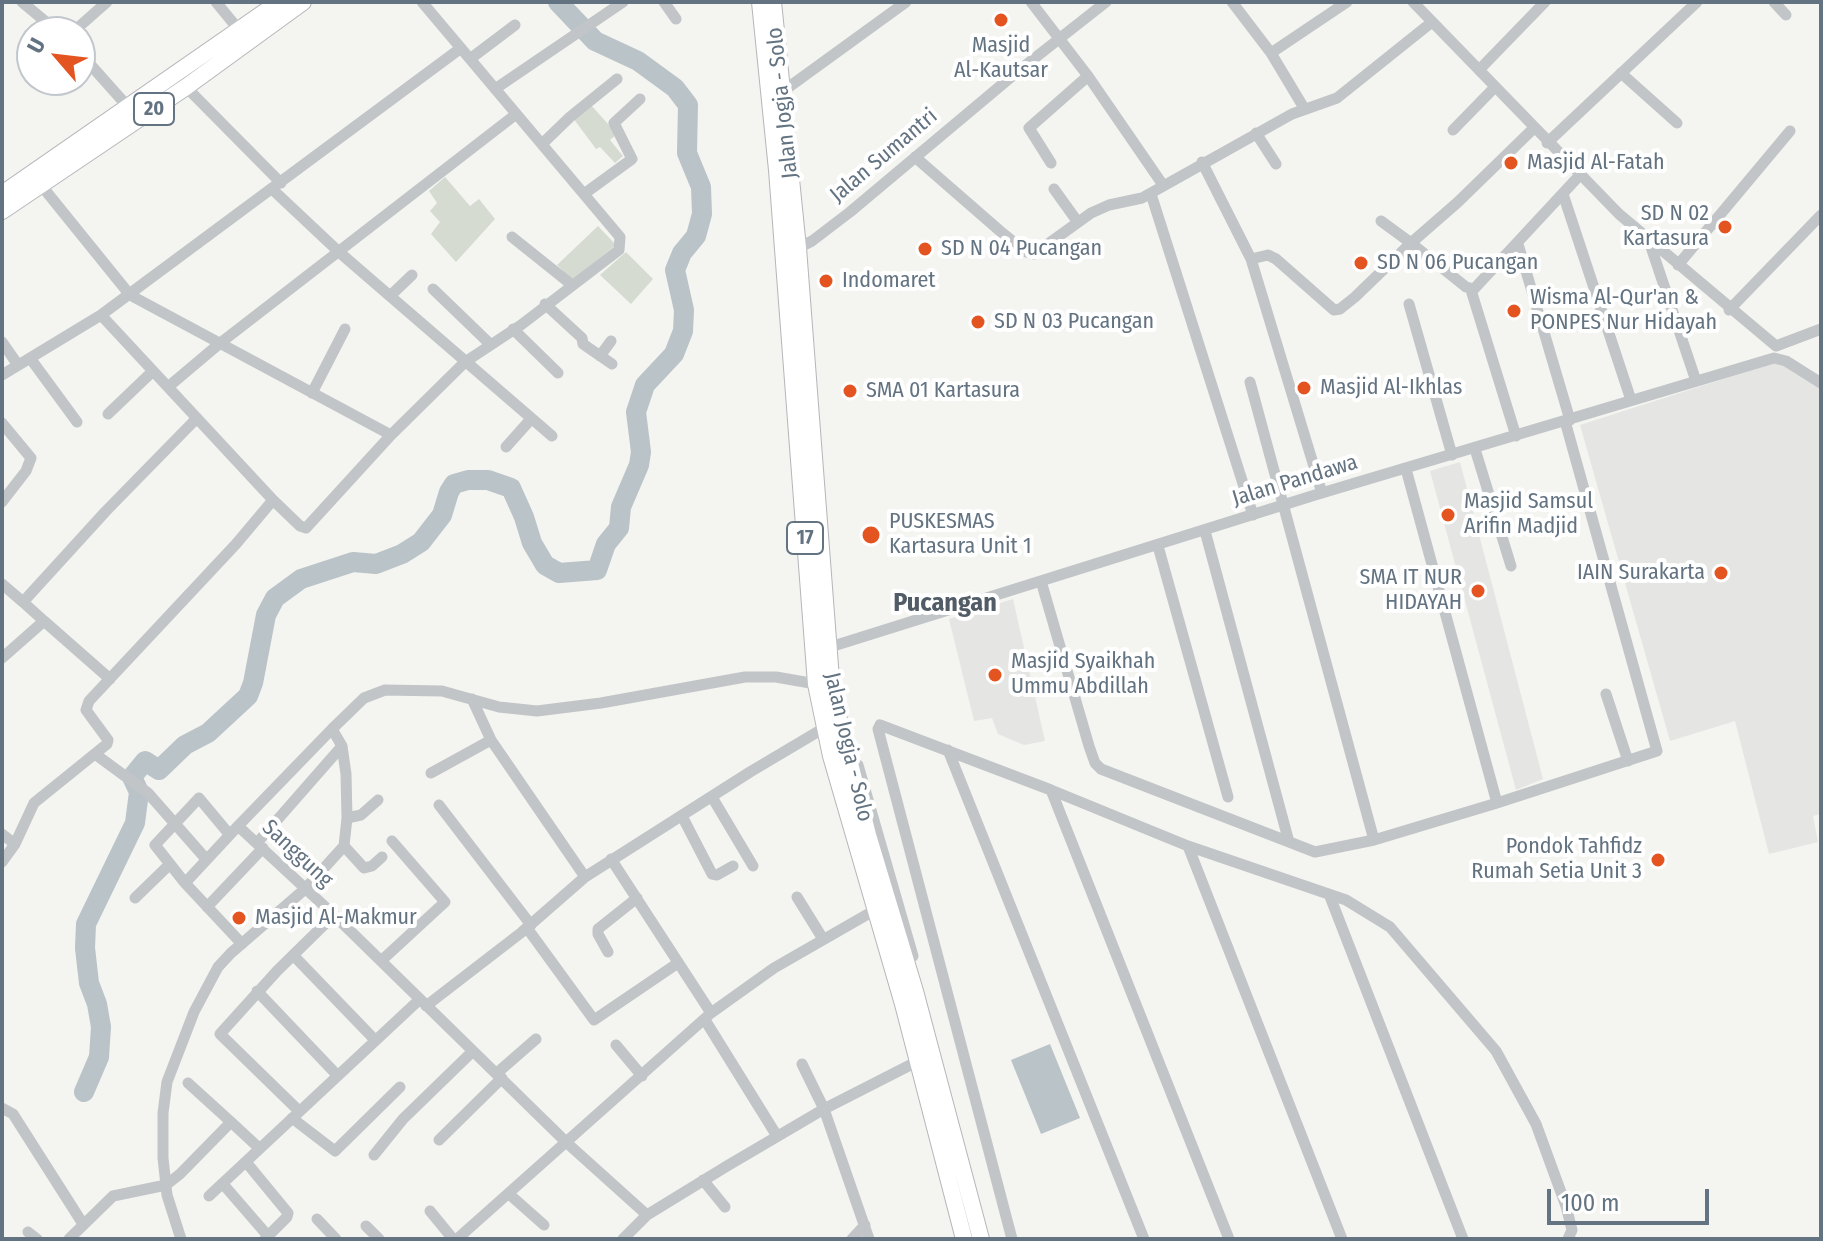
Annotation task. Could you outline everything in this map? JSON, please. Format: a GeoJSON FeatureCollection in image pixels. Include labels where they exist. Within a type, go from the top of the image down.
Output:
{"type":"FeatureCollection","features":[{"type":"Feature","properties":{"kind":"highway","name":"20"},"geometry":{"type":"LineString","coordinates":[[2,194],[279,2]]}},
{"type":"Feature","properties":{"kind":"highway","name":"20"},"geometry":{"type":"LineString","coordinates":[[2,211],[186,87],[303,2]]}},
{"type":"Feature","properties":{"kind":"highway","name":"Jalan Jogja - Solo"},"geometry":{"type":"LineString","coordinates":[[760,2],[832,692],[832,729],[875,910],[916,1061],[972,1236]]}},
{"type":"Feature","properties":{"kind":"highway","name":"Jalan Jogja - Solo"},"geometry":{"type":"LineString","coordinates":[[773,2],[798,248],[816,684],[932,1054],[972,1236]]}},
{"type":"Feature","properties":{"kind":"street"},"geometry":{"type":"LineString","coordinates":[[22,2],[39,16]]}},
{"type":"Feature","properties":{"kind":"street"},"geometry":{"type":"LineString","coordinates":[[91,16],[107,2]]}},
{"type":"Feature","properties":{"kind":"street"},"geometry":{"type":"LineString","coordinates":[[216,2],[239,30]]}},
{"type":"Feature","properties":{"kind":"street"},"geometry":{"type":"LineString","coordinates":[[101,315],[273,500],[306,528],[391,435],[465,362],[616,253],[622,244],[620,237],[422,2]]}},
{"type":"Feature","properties":{"kind":"street"},"geometry":{"type":"LineString","coordinates":[[495,89],[623,2]]}},
{"type":"Feature","properties":{"kind":"street"},"geometry":{"type":"LineString","coordinates":[[664,2],[676,19]]}},
{"type":"Feature","properties":{"kind":"street"},"geometry":{"type":"LineString","coordinates":[[782,92],[906,2]]}},
{"type":"Feature","properties":{"kind":"street"},"geometry":{"type":"LineString","coordinates":[[1031,2],[1088,76],[1163,185]]}},
{"type":"Feature","properties":{"kind":"street","name":"Jalan Sumantri"},"geometry":{"type":"LineString","coordinates":[[798,248],[818,237],[1106,2]]}},
{"type":"Feature","properties":{"kind":"street"},"geometry":{"type":"LineString","coordinates":[[1232,2],[1271,53],[1304,108]]}},
{"type":"Feature","properties":{"kind":"street"},"geometry":{"type":"LineString","coordinates":[[1271,53],[1347,2]]}},
{"type":"Feature","properties":{"kind":"street"},"geometry":{"type":"LineString","coordinates":[[1413,2],[1579,176],[1786,361],[1821,383]]}},
{"type":"Feature","properties":{"kind":"street"},"geometry":{"type":"LineString","coordinates":[[1547,143],[1697,2]]}},
{"type":"Feature","properties":{"kind":"street"},"geometry":{"type":"LineString","coordinates":[[1774,2],[1786,15]]}},
{"type":"Feature","properties":{"kind":"street"},"geometry":{"type":"LineString","coordinates":[[1479,70],[1540,3]]}},
{"type":"Feature","properties":{"kind":"street"},"geometry":{"type":"LineString","coordinates":[[915,157],[1029,254],[1037,252],[1077,221],[1104,207],[1151,194],[1202,162],[1304,108],[1337,98],[1432,22]]}},
{"type":"Feature","properties":{"kind":"street"},"geometry":{"type":"LineString","coordinates":[[470,59],[515,25]]}},
{"type":"Feature","properties":{"kind":"street"},"geometry":{"type":"LineString","coordinates":[[2,375],[130,295],[393,102],[461,48]]}},
{"type":"Feature","properties":{"kind":"street"},"geometry":{"type":"LineString","coordinates":[[96,71],[129,108]]}},
{"type":"Feature","properties":{"kind":"street"},"geometry":{"type":"LineString","coordinates":[[1621,73],[1677,123]]}},
{"type":"Feature","properties":{"kind":"street"},"geometry":{"type":"LineString","coordinates":[[1051,163],[1029,128],[1088,76]]}},
{"type":"Feature","properties":{"kind":"street"},"geometry":{"type":"LineString","coordinates":[[542,144],[617,79]]}},
{"type":"Feature","properties":{"kind":"street"},"geometry":{"type":"LineString","coordinates":[[186,87],[339,252],[552,436]]}},
{"type":"Feature","properties":{"kind":"street"},"geometry":{"type":"LineString","coordinates":[[1453,130],[1495,87]]}},
{"type":"Feature","properties":{"kind":"street"},"geometry":{"type":"LineString","coordinates":[[584,194],[632,159],[614,123],[640,99]]}},
{"type":"Feature","properties":{"kind":"street"},"geometry":{"type":"LineString","coordinates":[[168,387],[515,115]]}},
{"type":"Feature","properties":{"kind":"street"},"geometry":{"type":"LineString","coordinates":[[1251,259],[1268,255],[1276,259],[1336,310],[1355,297],[1534,128]]}},
{"type":"Feature","properties":{"kind":"street"},"geometry":{"type":"LineString","coordinates":[[1678,265],[1790,131]]}},
{"type":"Feature","properties":{"kind":"street"},"geometry":{"type":"LineString","coordinates":[[1256,133],[1276,164]]}},
{"type":"Feature","properties":{"kind":"street"},"geometry":{"type":"LineString","coordinates":[[1202,162],[1251,259],[1322,493]]}},
{"type":"Feature","properties":{"kind":"street"},"geometry":{"type":"LineString","coordinates":[[1471,290],[1518,244],[1579,176]]}},
{"type":"Feature","properties":{"kind":"street"},"geometry":{"type":"LineString","coordinates":[[41,185],[130,295],[391,435]]}},
{"type":"Feature","properties":{"kind":"street"},"geometry":{"type":"LineString","coordinates":[[1054,189],[1077,221]]}},
{"type":"Feature","properties":{"kind":"street"},"geometry":{"type":"LineString","coordinates":[[1151,194],[1253,515]]}},
{"type":"Feature","properties":{"kind":"street"},"geometry":{"type":"LineString","coordinates":[[1563,194],[1631,400]]}},
{"type":"Feature","properties":{"kind":"street"},"geometry":{"type":"LineString","coordinates":[[1729,310],[1820,218]]}},
{"type":"Feature","properties":{"kind":"street"},"geometry":{"type":"LineString","coordinates":[[1381,221],[1471,290],[1516,436]]}},
{"type":"Feature","properties":{"kind":"street"},"geometry":{"type":"LineString","coordinates":[[512,237],[572,285]]}},
{"type":"Feature","properties":{"kind":"street"},"geometry":{"type":"LineString","coordinates":[[1649,241],[1696,381]]}},
{"type":"Feature","properties":{"kind":"street"},"geometry":{"type":"LineString","coordinates":[[1041,581],[1089,746],[1098,766],[1311,852],[1374,840],[1657,751],[1518,244]]}},
{"type":"Feature","properties":{"kind":"street"},"geometry":{"type":"LineString","coordinates":[[390,296],[412,275]]}},
{"type":"Feature","properties":{"kind":"street"},"geometry":{"type":"LineString","coordinates":[[433,289],[490,344]]}},
{"type":"Feature","properties":{"kind":"street"},"geometry":{"type":"LineString","coordinates":[[545,304],[582,338],[583,344],[612,364]]}},
{"type":"Feature","properties":{"kind":"street"},"geometry":{"type":"LineString","coordinates":[[1409,304],[1452,455]]}},
{"type":"Feature","properties":{"kind":"street"},"geometry":{"type":"LineString","coordinates":[[312,393],[345,329]]}},
{"type":"Feature","properties":{"kind":"street"},"geometry":{"type":"LineString","coordinates":[[513,329],[558,373]]}},
{"type":"Feature","properties":{"kind":"street","name":"Jalan Pandawa"},"geometry":{"type":"LineString","coordinates":[[827,648],[1322,493],[1696,381],[1776,352],[1821,329]]}},
{"type":"Feature","properties":{"kind":"street"},"geometry":{"type":"LineString","coordinates":[[600,356],[611,341]]}},
{"type":"Feature","properties":{"kind":"street"},"geometry":{"type":"LineString","coordinates":[[2,342],[18,365]]}},
{"type":"Feature","properties":{"kind":"street"},"geometry":{"type":"LineString","coordinates":[[30,358],[77,422]]}},
{"type":"Feature","properties":{"kind":"street"},"geometry":{"type":"LineString","coordinates":[[108,414],[153,371]]}},
{"type":"Feature","properties":{"kind":"street"},"geometry":{"type":"LineString","coordinates":[[1250,382],[1374,840]]}},
{"type":"Feature","properties":{"kind":"street"},"geometry":{"type":"LineString","coordinates":[[23,602],[197,418]]}},
{"type":"Feature","properties":{"kind":"street"},"geometry":{"type":"LineString","coordinates":[[506,447],[531,419]]}},
{"type":"Feature","properties":{"kind":"street"},"geometry":{"type":"LineString","coordinates":[[2,423],[31,457],[26,471],[2,502]]}},
{"type":"Feature","properties":{"kind":"street"},"geometry":{"type":"LineString","coordinates":[[1475,449],[1511,566]]}},
{"type":"Feature","properties":{"kind":"street"},"geometry":{"type":"LineString","coordinates":[[1406,469],[1497,803]]}},
{"type":"Feature","properties":{"kind":"street"},"geometry":{"type":"LineString","coordinates":[[2,862],[15,844],[34,803],[108,741],[86,706],[273,500]]}},
{"type":"Feature","properties":{"kind":"street"},"geometry":{"type":"LineString","coordinates":[[1205,531],[1289,842]]}},
{"type":"Feature","properties":{"kind":"street"},"geometry":{"type":"LineString","coordinates":[[1158,546],[1228,797]]}},
{"type":"Feature","properties":{"kind":"street"},"geometry":{"type":"LineString","coordinates":[[2,584],[110,679]]}},
{"type":"Feature","properties":{"kind":"street"},"geometry":{"type":"LineString","coordinates":[[2,658],[44,621]]}},
{"type":"Feature","properties":{"kind":"street"},"geometry":{"type":"LineString","coordinates":[[242,944],[185,883],[155,845],[200,798],[234,830],[364,698],[385,690],[442,691],[507,709],[537,711],[745,677],[776,677],[816,684]]}},
{"type":"Feature","properties":{"kind":"street"},"geometry":{"type":"LineString","coordinates":[[1606,694],[1628,761]]}},
{"type":"Feature","properties":{"kind":"street"},"geometry":{"type":"LineString","coordinates":[[472,699],[491,740],[585,877]]}},
{"type":"Feature","properties":{"kind":"street"},"geometry":{"type":"LineString","coordinates":[[1012,1239],[878,729],[880,725],[1188,846],[1346,900],[1390,927],[1491,1043],[1536,1124],[1569,1218],[1572,1230],[1568,1239]]}},
{"type":"Feature","properties":{"kind":"street"},"geometry":{"type":"LineString","coordinates":[[181,1239],[166,1185],[163,1158],[167,1082],[182,1038],[218,967],[305,889],[344,846],[347,818],[342,746],[332,729]]}},
{"type":"Feature","properties":{"kind":"street"},"geometry":{"type":"LineString","coordinates":[[209,1196],[375,1040],[529,926],[585,877],[712,797],[832,729],[853,747],[881,842],[972,1236]]}},
{"type":"Feature","properties":{"kind":"street"},"geometry":{"type":"LineString","coordinates":[[431,773],[491,740]]}},
{"type":"Feature","properties":{"kind":"street"},"geometry":{"type":"LineString","coordinates":[[207,907],[342,746]]}},
{"type":"Feature","properties":{"kind":"street"},"geometry":{"type":"LineString","coordinates":[[948,750],[1144,1239]]}},
{"type":"Feature","properties":{"kind":"street"},"geometry":{"type":"LineString","coordinates":[[95,754],[148,793],[206,859]]}},
{"type":"Feature","properties":{"kind":"street"},"geometry":{"type":"LineString","coordinates":[[1051,790],[1227,1238]]}},
{"type":"Feature","properties":{"kind":"street"},"geometry":{"type":"LineString","coordinates":[[712,797],[753,866]]}},
{"type":"Feature","properties":{"kind":"street"},"geometry":{"type":"LineString","coordinates":[[347,818],[361,815],[378,800]]}},
{"type":"Feature","properties":{"kind":"street"},"geometry":{"type":"LineString","coordinates":[[439,805],[594,1020],[678,963]]}},
{"type":"Feature","properties":{"kind":"street"},"geometry":{"type":"LineString","coordinates":[[682,816],[712,874],[717,875],[733,866]]}},
{"type":"Feature","properties":{"kind":"street","name":"Sanggung"},"geometry":{"type":"LineString","coordinates":[[185,883],[234,830],[260,846],[567,1143],[647,1215]]}},
{"type":"Feature","properties":{"kind":"street"},"geometry":{"type":"LineString","coordinates":[[2,834],[15,844]]}},
{"type":"Feature","properties":{"kind":"street"},"geometry":{"type":"LineString","coordinates":[[381,961],[445,902],[392,841]]}},
{"type":"Feature","properties":{"kind":"street"},"geometry":{"type":"LineString","coordinates":[[344,846],[366,869],[382,857]]}},
{"type":"Feature","properties":{"kind":"street"},"geometry":{"type":"LineString","coordinates":[[1188,846],[1342,1239]]}},
{"type":"Feature","properties":{"kind":"street"},"geometry":{"type":"LineString","coordinates":[[611,859],[678,963],[777,1136]]}},
{"type":"Feature","properties":{"kind":"street"},"geometry":{"type":"LineString","coordinates":[[135,898],[170,864]]}},
{"type":"Feature","properties":{"kind":"street"},"geometry":{"type":"LineString","coordinates":[[1329,894],[1463,1239]]}},
{"type":"Feature","properties":{"kind":"street"},"geometry":{"type":"LineString","coordinates":[[797,897],[823,939]]}},
{"type":"Feature","properties":{"kind":"street"},"geometry":{"type":"LineString","coordinates":[[608,952],[597,930],[637,898]]}},
{"type":"Feature","properties":{"kind":"street"},"geometry":{"type":"LineString","coordinates":[[430,1211],[460,1238],[708,1016],[760,977],[875,910]]}},
{"type":"Feature","properties":{"kind":"street"},"geometry":{"type":"LineString","coordinates":[[334,915],[257,991],[220,1034],[331,1151],[335,1151],[400,1087]]}},
{"type":"Feature","properties":{"kind":"street"},"geometry":{"type":"LineString","coordinates":[[293,955],[375,1040]]}},
{"type":"Feature","properties":{"kind":"street"},"geometry":{"type":"LineString","coordinates":[[257,991],[337,1075]]}},
{"type":"Feature","properties":{"kind":"street"},"geometry":{"type":"LineString","coordinates":[[439,1140],[536,1039]]}},
{"type":"Feature","properties":{"kind":"street"},"geometry":{"type":"LineString","coordinates":[[616,1045],[642,1076]]}},
{"type":"Feature","properties":{"kind":"street"},"geometry":{"type":"LineString","coordinates":[[374,1155],[403,1119],[473,1051]]}},
{"type":"Feature","properties":{"kind":"street"},"geometry":{"type":"LineString","coordinates":[[623,1239],[647,1215],[703,1180],[824,1109],[932,1054]]}},
{"type":"Feature","properties":{"kind":"street"},"geometry":{"type":"LineString","coordinates":[[802,1064],[824,1109],[869,1239]]}},
{"type":"Feature","properties":{"kind":"street"},"geometry":{"type":"LineString","coordinates":[[188,1083],[259,1148]]}},
{"type":"Feature","properties":{"kind":"street"},"geometry":{"type":"LineString","coordinates":[[5,1110],[83,1224]]}},
{"type":"Feature","properties":{"kind":"street"},"geometry":{"type":"LineString","coordinates":[[69,1239],[113,1196],[166,1185],[231,1122]]}},
{"type":"Feature","properties":{"kind":"street"},"geometry":{"type":"LineString","coordinates":[[223,1184],[266,1238],[288,1213],[246,1162]]}},
{"type":"Feature","properties":{"kind":"street"},"geometry":{"type":"LineString","coordinates":[[703,1180],[725,1207]]}},
{"type":"Feature","properties":{"kind":"street"},"geometry":{"type":"LineString","coordinates":[[509,1194],[544,1225]]}},
{"type":"Feature","properties":{"kind":"street"},"geometry":{"type":"LineString","coordinates":[[317,1219],[336,1239]]}},
{"type":"Feature","properties":{"kind":"street"},"geometry":{"type":"LineString","coordinates":[[852,1239],[865,1225]]}},
{"type":"Feature","properties":{"kind":"street"},"geometry":{"type":"LineString","coordinates":[[366,1226],[379,1239]]}},
{"type":"Feature","properties":{"kind":"shaded area"},"geometry":{"type":"Polygon","coordinates":[[[591,105],[617,134],[610,140],[623,156],[615,163],[600,147],[596,149],[573,118],[591,105]]]}},
{"type":"Feature","properties":{"kind":"shaded area"},"geometry":{"type":"Polygon","coordinates":[[[445,177],[470,206],[479,199],[495,219],[456,262],[431,234],[440,222],[430,211],[437,203],[429,191],[445,177]]]}},
{"type":"Feature","properties":{"kind":"shaded area"},"geometry":{"type":"Polygon","coordinates":[[[598,226],[616,245],[572,280],[557,265],[598,226]]]}},
{"type":"Feature","properties":{"kind":"shaded area"},"geometry":{"type":"Polygon","coordinates":[[[626,252],[653,279],[631,304],[600,275],[626,252]]]}},
{"type":"Feature","properties":{"kind":"shaded area","name":"IAIN Surakarta"},"geometry":{"type":"Polygon","coordinates":[[[1773,363],[1797,368],[1821,384],[1821,814],[1813,816],[1818,842],[1769,854],[1735,721],[1670,741],[1580,425],[1773,363]]]}},
{"type":"Feature","properties":{"kind":"shaded area","name":"SMA IT NUR HIDAYAH"},"geometry":{"type":"Polygon","coordinates":[[[1460,462],[1543,779],[1516,790],[1430,471],[1460,462]]]}},
{"type":"Feature","properties":{"kind":"shaded area"},"geometry":{"type":"Polygon","coordinates":[[[1013,599],[1045,741],[1024,745],[998,734],[992,718],[974,721],[949,619],[1013,599]]]}},
{"type":"Feature","properties":{"kind":"shaded area"},"geometry":{"type":"Polygon","coordinates":[[[1050,1044],[1080,1118],[1041,1134],[1011,1060],[1050,1044]]]}},
{"type":"Feature","properties":{"kind":"waterway"},"geometry":{"type":"LineString","coordinates":[[84,1092],[99,1057],[101,1027],[89,983],[86,924],[135,823],[139,792],[132,777],[145,761],[159,770],[185,745],[208,733],[248,696],[266,615],[275,598],[301,579],[353,562],[376,564],[402,554],[421,542],[442,515],[454,484],[468,480],[488,480],[511,488],[532,543],[545,565],[559,573],[597,570],[606,544],[619,528],[621,507],[639,465],[641,452],[636,412],[645,385],[674,354],[683,331],[684,310],[675,270],[682,253],[696,236],[702,214],[701,187],[687,153],[688,105],[675,88],[638,61],[595,41],[558,2]]}},
{"type":"Feature","properties":{"kind":"place","name":"Masjid Al-Kautsar"},"geometry":{"type":"Point","coordinates":[1001,20]}},
{"type":"Feature","properties":{"kind":"place","name":"Masjid Al-Fatah"},"geometry":{"type":"Point","coordinates":[1511,163]}},
{"type":"Feature","properties":{"kind":"place","name":"SD N 02 Kartasura"},"geometry":{"type":"Point","coordinates":[1725,227]}},
{"type":"Feature","properties":{"kind":"place","name":"SD N 04 Pucangan"},"geometry":{"type":"Point","coordinates":[925,249]}},
{"type":"Feature","properties":{"kind":"place","name":"SD N 06 Pucangan"},"geometry":{"type":"Point","coordinates":[1361,263]}},
{"type":"Feature","properties":{"kind":"place","name":"Indomaret"},"geometry":{"type":"Point","coordinates":[826,281]}},
{"type":"Feature","properties":{"kind":"place","name":"Wisma Al-Qur'an & PONPES Nur Hidayah"},"geometry":{"type":"Point","coordinates":[1514,311]}},
{"type":"Feature","properties":{"kind":"place","name":"SD N 03 Pucangan"},"geometry":{"type":"Point","coordinates":[978,322]}},
{"type":"Feature","properties":{"kind":"place","name":"Masjid Al-Ikhlas"},"geometry":{"type":"Point","coordinates":[1304,388]}},
{"type":"Feature","properties":{"kind":"place","name":"SMA 01 Kartasura"},"geometry":{"type":"Point","coordinates":[850,391]}},
{"type":"Feature","properties":{"kind":"place","name":"Masjid Samsul Arifin Madjid"},"geometry":{"type":"Point","coordinates":[1448,515]}},
{"type":"Feature","properties":{"kind":"place","name":"PUSKESMAS Kartasura Unit 1"},"geometry":{"type":"Point","coordinates":[871,535]}},
{"type":"Feature","properties":{"kind":"place","name":"IAIN Surakarta"},"geometry":{"type":"Point","coordinates":[1721,573]}},
{"type":"Feature","properties":{"kind":"place","name":"SMA IT NUR HIDAYAH"},"geometry":{"type":"Point","coordinates":[1478,591]}},
{"type":"Feature","properties":{"kind":"place","name":"Masjid Syaikhah Ummu Abdillah"},"geometry":{"type":"Point","coordinates":[995,675]}},
{"type":"Feature","properties":{"kind":"place","name":"Pondok Tahfidz Rumah Setia Unit 3"},"geometry":{"type":"Point","coordinates":[1658,860]}},
{"type":"Feature","properties":{"kind":"place","name":"Masjid Al-Makmur"},"geometry":{"type":"Point","coordinates":[239,918]}},
{"type":"Feature","properties":{"kind":"district","name":"Pucangan"},"geometry":{"type":"Point","coordinates":[945,604]}}]}
